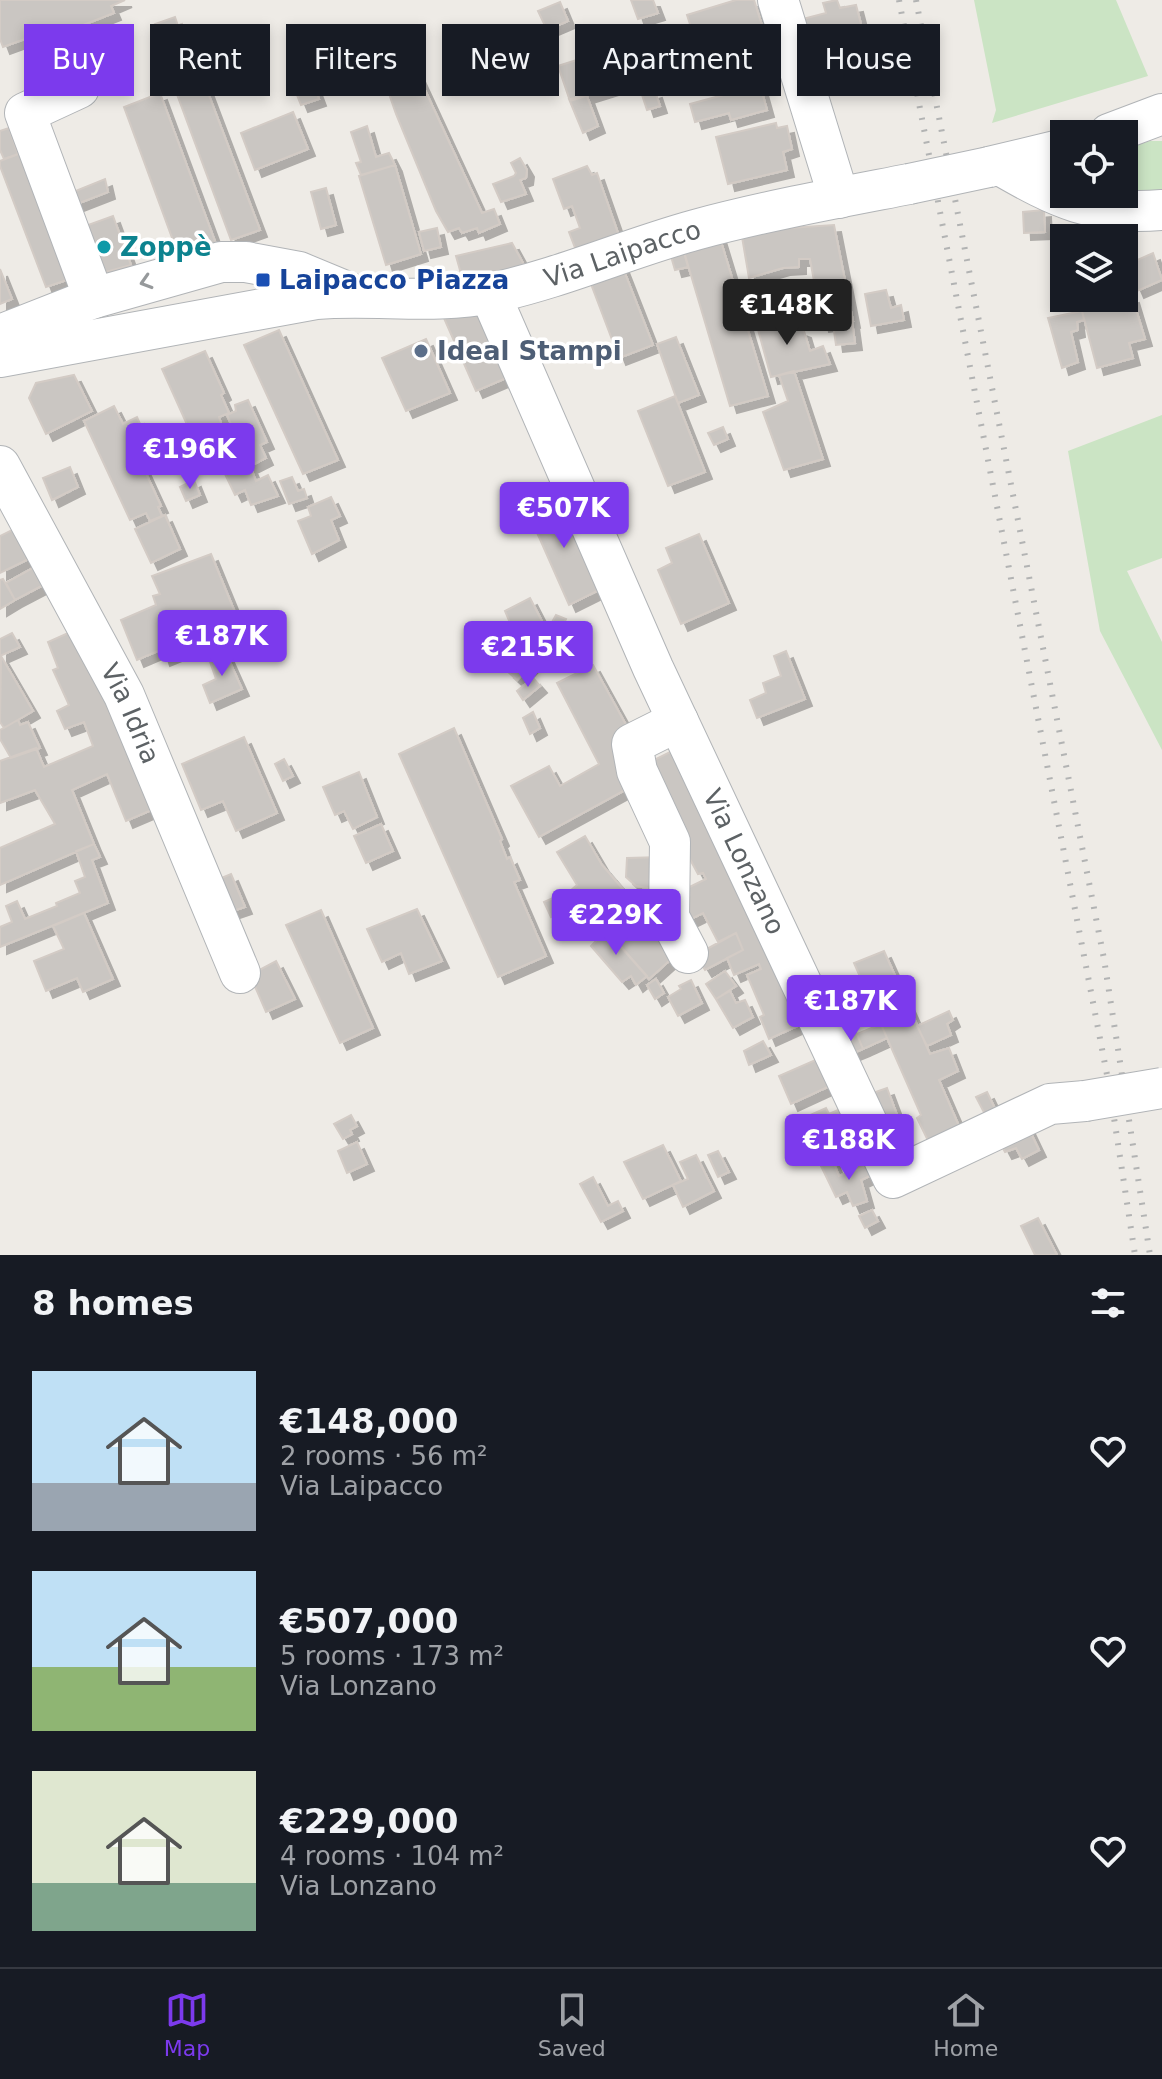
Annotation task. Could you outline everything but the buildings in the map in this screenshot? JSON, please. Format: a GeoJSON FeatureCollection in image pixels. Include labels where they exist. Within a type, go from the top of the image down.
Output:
{"type":"FeatureCollection","features":[{"type":"Feature","properties":{"kind":"street"},"geometry":{"type":"LineString","coordinates":[[778,0],[839,198]]}},
{"type":"Feature","properties":{"kind":"street"},"geometry":{"type":"LineString","coordinates":[[62,96],[25,113],[94,298]]}},
{"type":"Feature","properties":{"kind":"street"},"geometry":{"type":"LineString","coordinates":[[1138,123],[1162,114]]}},
{"type":"Feature","properties":{"kind":"street","name":"Via Laipacco"},"geometry":{"type":"LineString","coordinates":[[0,357],[276,305],[356,296],[416,299],[490,294],[551,278],[693,230],[1050,152]]}},
{"type":"Feature","properties":{"kind":"street"},"geometry":{"type":"LineString","coordinates":[[995,166],[1080,205],[1129,211],[1162,210]]}},
{"type":"Feature","properties":{"kind":"street","name":"Via Laipacco"},"geometry":{"type":"LineString","coordinates":[[0,335],[94,298],[221,262],[246,262],[299,272],[356,296]]}},
{"type":"Feature","properties":{"kind":"street","name":"Via Lonzano"},"geometry":{"type":"LineString","coordinates":[[490,294],[678,721],[893,1178],[1050,1104],[1162,1088]]}},
{"type":"Feature","properties":{"kind":"street","name":"Via Idria"},"geometry":{"type":"LineString","coordinates":[[0,466],[124,695],[240,973]]}},
{"type":"Feature","properties":{"kind":"street"},"geometry":{"type":"LineString","coordinates":[[678,721],[632,744],[637,771],[670,842],[669,917],[688,953]]}},
{"type":"Feature","properties":{"kind":"green space"},"geometry":{"type":"Polygon","coordinates":[[[974,0],[1116,0],[1148,76],[992,123],[996,110],[974,0]]]}},
{"type":"Feature","properties":{"kind":"green space"},"geometry":{"type":"Polygon","coordinates":[[[1162,141],[1162,200],[1138,193],[1138,145],[1162,141]]]}},
{"type":"Feature","properties":{"kind":"green space"},"geometry":{"type":"Polygon","coordinates":[[[1162,415],[1162,558],[1127,571],[1162,642],[1162,750],[1100,631],[1068,451],[1162,415]]]}},
{"type":"Feature","properties":{"kind":"railway"},"geometry":{"type":"LineString","coordinates":[[899,0],[1109,1085],[1135,1255]]}},
{"type":"Feature","properties":{"kind":"railway"},"geometry":{"type":"LineString","coordinates":[[916,0],[1104,959],[1150,1255]]}},
{"type":"Feature","properties":{"kind":"place","name":"Zoppè"},"geometry":{"type":"Point","coordinates":[104,247]}},
{"type":"Feature","properties":{"kind":"place","name":"Laipacco Piazza"},"geometry":{"type":"Point","coordinates":[263,280]}},
{"type":"Feature","properties":{"kind":"place","name":"Ideal Stampi"},"geometry":{"type":"Point","coordinates":[421,351]}}]}
